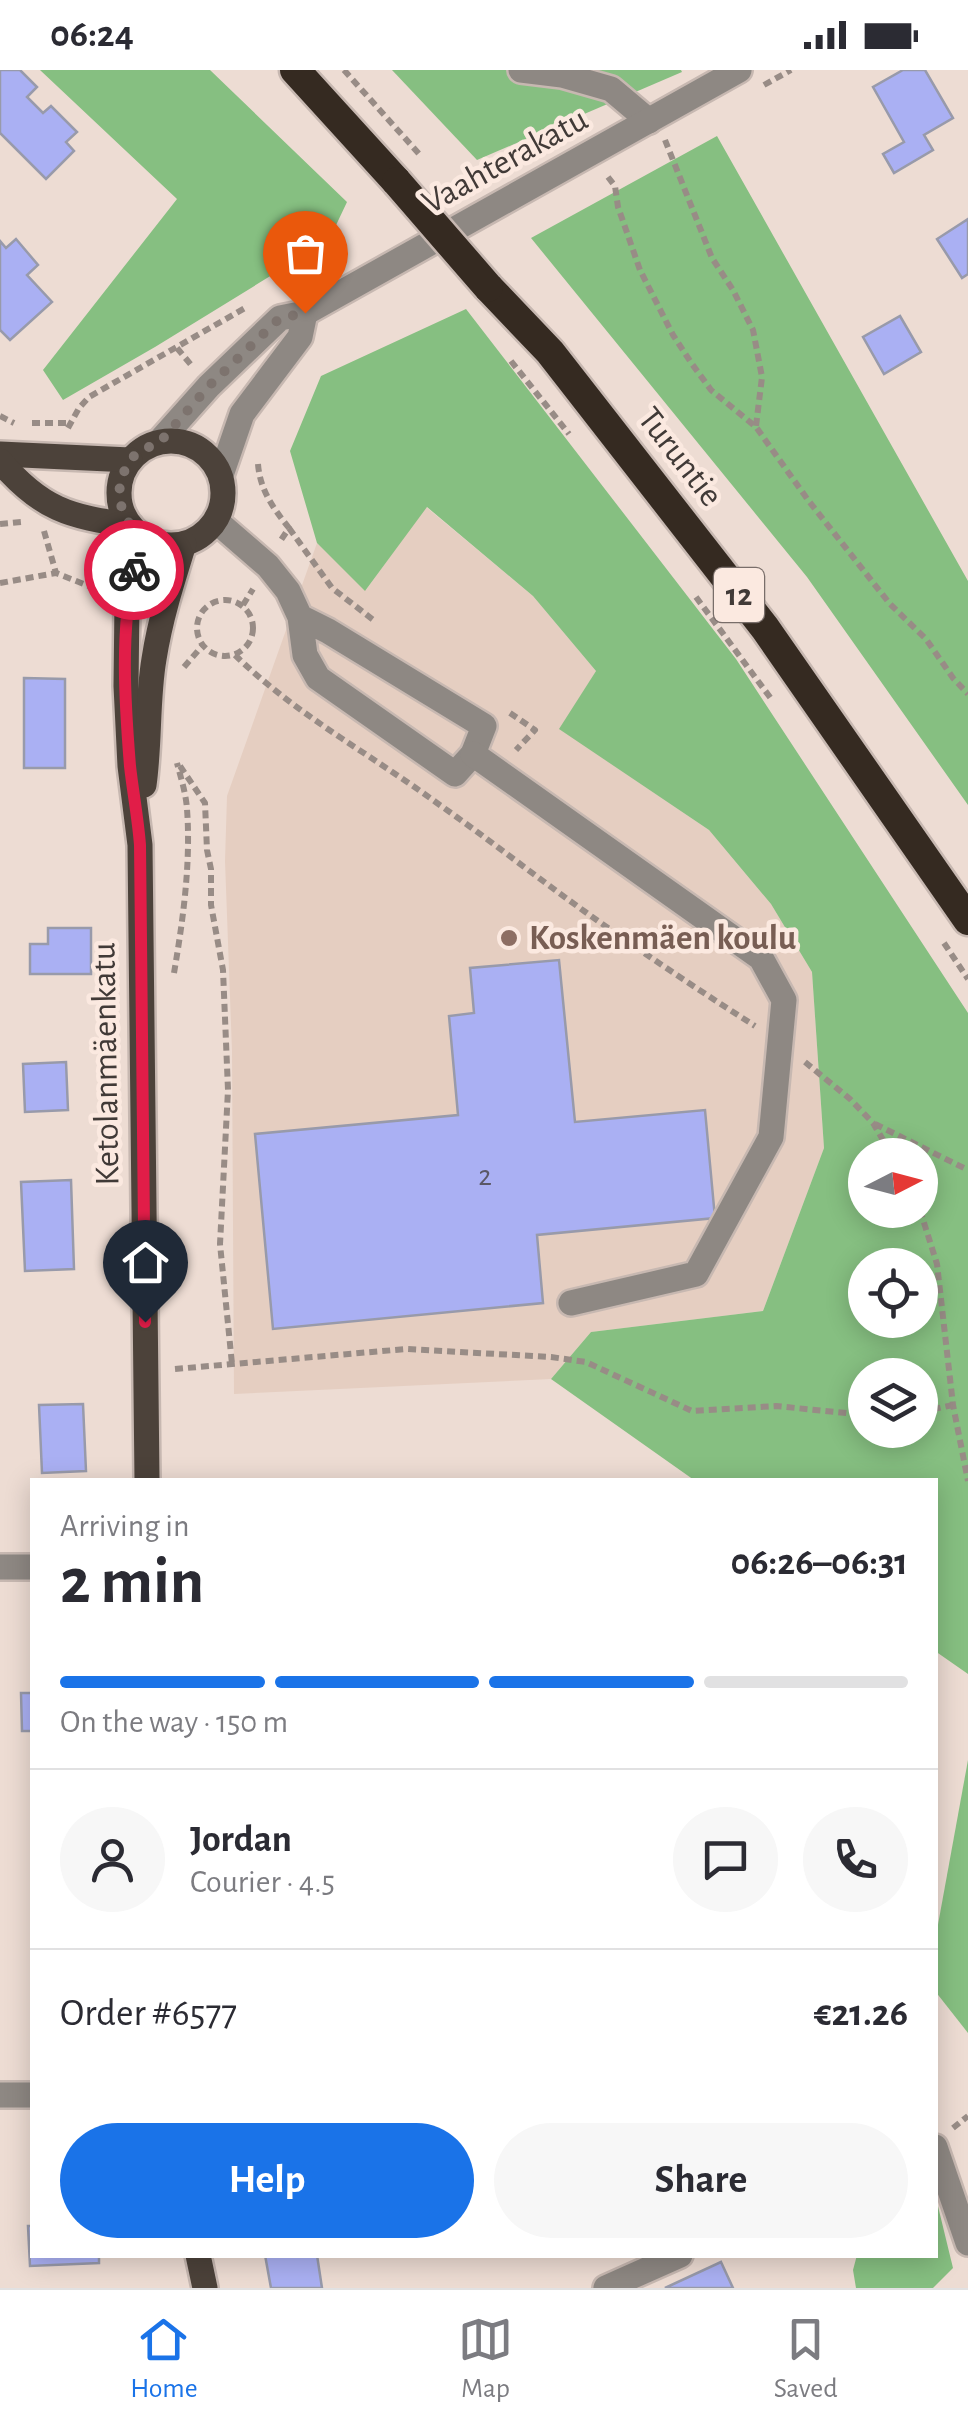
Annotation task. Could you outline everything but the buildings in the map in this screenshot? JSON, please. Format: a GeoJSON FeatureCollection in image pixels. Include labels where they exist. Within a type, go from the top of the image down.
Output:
{"type":"FeatureCollection","features":[{"type":"Feature","properties":{"kind":"highway","name":"Turuntie"},"geometry":{"type":"LineString","coordinates":[[295,70],[550,352],[764,628],[968,920]]}},
{"type":"Feature","properties":{"kind":"main road"},"geometry":{"type":"LineString","coordinates":[[0,458],[16,480],[44,503],[136,531],[158,544],[184,544],[200,537],[216,521],[224,499],[221,476],[203,451],[174,440],[160,442],[130,460],[119,492],[122,510],[136,531]]}},
{"type":"Feature","properties":{"kind":"main road"},"geometry":{"type":"LineString","coordinates":[[0,458],[130,460]]}},
{"type":"Feature","properties":{"kind":"main road","name":"Ketolanmäenkatu"},"geometry":{"type":"LineString","coordinates":[[136,531],[127,602],[126,686],[138,826],[148,1478]]}},
{"type":"Feature","properties":{"kind":"main road","name":"Ketolanmäenkatu"},"geometry":{"type":"LineString","coordinates":[[138,826],[147,766],[154,659],[184,544]]}},
{"type":"Feature","properties":{"kind":"main road"},"geometry":{"type":"LineString","coordinates":[[199,2258],[204,2288]]}},
{"type":"Feature","properties":{"kind":"street"},"geometry":{"type":"LineString","coordinates":[[521,70],[611,89],[657,130]]}},
{"type":"Feature","properties":{"kind":"street","name":"Vaahterakatu"},"geometry":{"type":"LineString","coordinates":[[160,442],[209,386],[280,318],[305,313],[657,130],[739,70]]}},
{"type":"Feature","properties":{"kind":"street"},"geometry":{"type":"LineString","coordinates":[[221,476],[242,414],[300,337],[305,313]]}},
{"type":"Feature","properties":{"kind":"street"},"geometry":{"type":"LineString","coordinates":[[216,521],[268,566],[288,590],[300,618],[305,655],[318,678],[456,774],[474,754],[484,726],[300,618]]}},
{"type":"Feature","properties":{"kind":"street"},"geometry":{"type":"LineString","coordinates":[[474,754],[761,958],[784,1000],[772,1137],[696,1274],[571,1303]]}},
{"type":"Feature","properties":{"kind":"street"},"geometry":{"type":"LineString","coordinates":[[0,1567],[30,1567]]}},
{"type":"Feature","properties":{"kind":"street"},"geometry":{"type":"LineString","coordinates":[[0,2095],[30,2095]]}},
{"type":"Feature","properties":{"kind":"street"},"geometry":{"type":"LineString","coordinates":[[938,2156],[968,2243]]}},
{"type":"Feature","properties":{"kind":"street"},"geometry":{"type":"LineString","coordinates":[[606,2288],[673,2258]]}},
{"type":"Feature","properties":{"kind":"path"},"geometry":{"type":"LineString","coordinates":[[344,70],[428,165]]}},
{"type":"Feature","properties":{"kind":"path"},"geometry":{"type":"LineString","coordinates":[[657,130],[712,258],[754,330],[762,377],[756,427]]}},
{"type":"Feature","properties":{"kind":"path"},"geometry":{"type":"LineString","coordinates":[[605,171],[614,186],[640,270],[673,335],[711,390],[756,427],[878,590],[926,639],[968,694]]}},
{"type":"Feature","properties":{"kind":"path"},"geometry":{"type":"LineString","coordinates":[[500,348],[575,442]]}},
{"type":"Feature","properties":{"kind":"path"},"geometry":{"type":"LineString","coordinates":[[0,416],[12,422],[70,423]]}},
{"type":"Feature","properties":{"kind":"path"},"geometry":{"type":"LineString","coordinates":[[42,526],[56,573]]}},
{"type":"Feature","properties":{"kind":"path"},"geometry":{"type":"LineString","coordinates":[[686,583],[780,710]]}},
{"type":"Feature","properties":{"kind":"path"},"geometry":{"type":"LineString","coordinates":[[216,601],[235,601],[248,611],[254,628],[249,644],[235,655],[218,655],[203,645],[197,628],[202,611],[216,601]]}},
{"type":"Feature","properties":{"kind":"path"},"geometry":{"type":"LineString","coordinates":[[180,678],[184,666],[203,645]]}},
{"type":"Feature","properties":{"kind":"path"},"geometry":{"type":"LineString","coordinates":[[235,655],[286,699],[435,801],[580,908],[780,1042],[850,1098],[882,1138]]}},
{"type":"Feature","properties":{"kind":"path"},"geometry":{"type":"LineString","coordinates":[[172,981],[188,842],[187,805],[177,760],[206,803],[212,904],[224,970],[228,1090],[220,1244],[232,1364]]}},
{"type":"Feature","properties":{"kind":"path"},"geometry":{"type":"LineString","coordinates":[[935,930],[968,979]]}},
{"type":"Feature","properties":{"kind":"path"},"geometry":{"type":"LineString","coordinates":[[873,1123],[968,1170]]}},
{"type":"Feature","properties":{"kind":"path"},"geometry":{"type":"LineString","coordinates":[[926,1228],[937,1264],[953,1404],[968,1481]]}},
{"type":"Feature","properties":{"kind":"path"},"geometry":{"type":"LineString","coordinates":[[175,1369],[406,1349],[551,1357],[586,1362],[692,1411],[776,1406],[848,1412]]}},
{"type":"Feature","properties":{"kind":"path"},"geometry":{"type":"LineString","coordinates":[[938,1408],[953,1404]]}},
{"type":"Feature","properties":{"kind":"shaded area","name":"Koskenmäen koulu"},"geometry":{"type":"Polygon","coordinates":[[[426,507],[533,596],[596,671],[560,729],[709,830],[771,904],[812,972],[824,1148],[763,1311],[591,1332],[551,1379],[234,1394],[227,796],[317,543],[366,590],[426,507]]]}},
{"type":"Feature","properties":{"kind":"green space"},"geometry":{"type":"Polygon","coordinates":[[[40,70],[210,70],[347,202],[329,240],[63,400],[43,370],[177,199],[40,70]]]}},
{"type":"Feature","properties":{"kind":"green space"},"geometry":{"type":"Polygon","coordinates":[[[392,70],[681,70],[682,72],[477,160],[392,70]]]}},
{"type":"Feature","properties":{"kind":"green space"},"geometry":{"type":"Polygon","coordinates":[[[717,136],[968,581],[968,805],[807,577],[531,238],[717,136]]]}},
{"type":"Feature","properties":{"kind":"green space"},"geometry":{"type":"Polygon","coordinates":[[[466,309],[736,659],[968,1013],[968,1674],[938,1653],[938,1478],[691,1478],[551,1379],[591,1332],[763,1311],[824,1148],[812,972],[771,904],[709,830],[559,729],[596,671],[533,596],[427,507],[365,591],[317,543],[290,451],[321,376],[466,309]]]}},
{"type":"Feature","properties":{"kind":"green space"},"geometry":{"type":"Polygon","coordinates":[[[968,1760],[968,2033],[938,1995],[938,1925],[968,1760]]]}},
{"type":"Feature","properties":{"kind":"green space"},"geometry":{"type":"Polygon","coordinates":[[[938,2206],[953,2268],[933,2288],[856,2288],[853,2270],[856,2258],[938,2258],[938,2206]]]}},
{"type":"Feature","properties":{"kind":"way so far"},"geometry":{"type":"LineString","coordinates":[[134,570],[142,536],[122,510],[119,492],[130,460],[160,442],[209,386],[280,318],[305,313]]}},
{"type":"Feature","properties":{"kind":"place","name":"Koskenmäen koulu"},"geometry":{"type":"Point","coordinates":[509,938]}},
{"type":"Feature","properties":{"kind":"route"},"geometry":{"type":"LineString","coordinates":[[134,570],[127,602],[126,686],[130,766],[140,845],[145,1322]]}}]}
